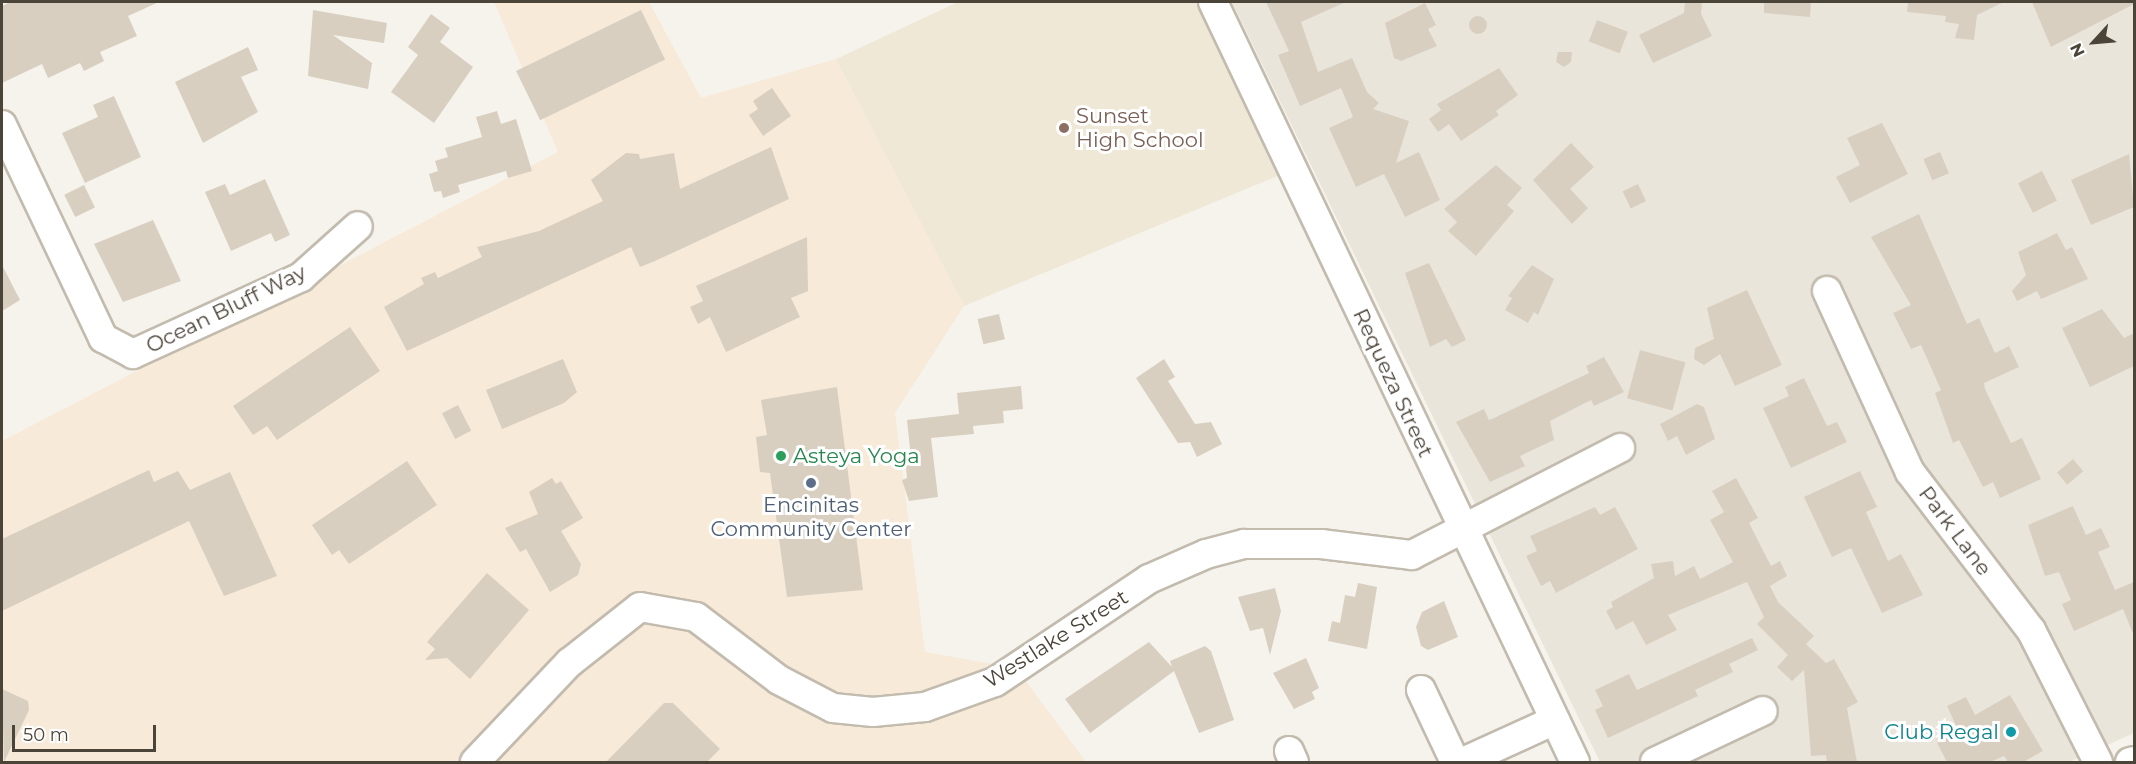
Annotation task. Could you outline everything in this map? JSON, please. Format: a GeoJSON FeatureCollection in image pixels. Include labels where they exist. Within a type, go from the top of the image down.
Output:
{"type":"FeatureCollection","features":[{"type":"Feature","properties":{"kind":"street","name":"Requeza Street"},"geometry":{"type":"LineString","coordinates":[[1213,2],[1575,762]]}},
{"type":"Feature","properties":{"kind":"street","name":"Ocean Bluff Way"},"geometry":{"type":"LineString","coordinates":[[2,125],[103,338],[133,354],[301,277],[358,226]]}},
{"type":"Feature","properties":{"kind":"street","name":"Park Lane"},"geometry":{"type":"LineString","coordinates":[[1827,291],[1910,472],[2031,630],[2098,762]]}},
{"type":"Feature","properties":{"kind":"street","name":"Westlake Street"},"geometry":{"type":"LineString","coordinates":[[476,762],[569,663],[640,608],[696,617],[779,680],[833,708],[904,709],[995,682],[1149,579],[1206,554],[1244,544],[1321,544],[1412,555],[1465,532],[1486,515],[1620,448]]}},
{"type":"Feature","properties":{"kind":"street"},"geometry":{"type":"LineString","coordinates":[[1421,690],[1455,762]]}},
{"type":"Feature","properties":{"kind":"street"},"geometry":{"type":"LineString","coordinates":[[1655,762],[1763,711]]}},
{"type":"Feature","properties":{"kind":"street"},"geometry":{"type":"LineString","coordinates":[[1462,762],[1555,720]]}},
{"type":"Feature","properties":{"kind":"shaded area"},"geometry":{"type":"Polygon","coordinates":[[[494,2],[649,2],[701,98],[836,59],[964,306],[895,413],[925,652],[1016,668],[1086,762],[2,762],[2,441],[558,152],[494,2]]]}},
{"type":"Feature","properties":{"kind":"shaded area","name":"Sunset High School"},"geometry":{"type":"Polygon","coordinates":[[[958,2],[1197,2],[1280,175],[964,306],[836,59],[958,2]]]}},
{"type":"Feature","properties":{"kind":"shaded area"},"geometry":{"type":"Polygon","coordinates":[[[1232,2],[2134,2],[2134,733],[2069,762],[1600,762],[1232,2]]]}},
{"type":"Feature","properties":{"kind":"building"},"geometry":{"type":"Polygon","coordinates":[[[10,2],[159,2],[128,16],[137,36],[100,52],[104,61],[84,71],[80,63],[48,78],[42,64],[2,83],[2,6],[10,2]]]}},
{"type":"Feature","properties":{"kind":"building"},"geometry":{"type":"Polygon","coordinates":[[[1266,2],[1346,2],[1301,22],[1318,72],[1352,58],[1367,92],[1379,103],[1373,109],[1409,121],[1396,163],[1419,152],[1440,200],[1405,217],[1384,174],[1356,187],[1329,128],[1353,117],[1341,88],[1300,106],[1278,55],[1289,51],[1266,2]]]}},
{"type":"Feature","properties":{"kind":"building"},"geometry":{"type":"Polygon","coordinates":[[[1685,2],[1702,2],[1701,14],[1712,36],[1653,63],[1639,35],[1684,13],[1685,2]]]}},
{"type":"Feature","properties":{"kind":"building"},"geometry":{"type":"Polygon","coordinates":[[[1764,2],[1811,2],[1810,17],[1764,13],[1764,2]]]}},
{"type":"Feature","properties":{"kind":"building"},"geometry":{"type":"Polygon","coordinates":[[[1908,2],[2004,2],[1977,15],[1974,40],[1955,38],[1959,24],[1945,22],[1946,16],[1907,12],[1908,2]]]}},
{"type":"Feature","properties":{"kind":"building"},"geometry":{"type":"Polygon","coordinates":[[[2032,2],[2134,2],[2134,4],[2051,47],[2032,2]]]}},
{"type":"Feature","properties":{"kind":"building"},"geometry":{"type":"Polygon","coordinates":[[[1425,3],[1436,25],[1428,29],[1437,46],[1401,61],[1394,58],[1385,23],[1425,3]]]}},
{"type":"Feature","properties":{"kind":"building"},"geometry":{"type":"Polygon","coordinates":[[[313,10],[387,23],[384,43],[333,35],[372,63],[368,89],[308,76],[313,10]]]}},
{"type":"Feature","properties":{"kind":"building"},"geometry":{"type":"Polygon","coordinates":[[[641,10],[665,59],[540,120],[516,71],[641,10]]]}},
{"type":"Feature","properties":{"kind":"building"},"geometry":{"type":"Polygon","coordinates":[[[431,14],[450,28],[440,42],[473,67],[434,123],[391,92],[418,55],[408,47],[431,14]]]}},
{"type":"Feature","properties":{"kind":"building"},"geometry":{"type":"Polygon","coordinates":[[[1478,16],[1484,19],[1487,25],[1484,31],[1478,34],[1472,31],[1469,25],[1472,19],[1478,16]]]}},
{"type":"Feature","properties":{"kind":"building"},"geometry":{"type":"Polygon","coordinates":[[[1597,20],[1628,32],[1620,53],[1589,41],[1597,20]]]}},
{"type":"Feature","properties":{"kind":"building"},"geometry":{"type":"Polygon","coordinates":[[[248,47],[258,70],[241,77],[258,112],[203,143],[175,82],[248,47]]]}},
{"type":"Feature","properties":{"kind":"building"},"geometry":{"type":"Polygon","coordinates":[[[1558,52],[1572,52],[1571,62],[1564,67],[1556,62],[1558,52]]]}},
{"type":"Feature","properties":{"kind":"building"},"geometry":{"type":"Polygon","coordinates":[[[1499,68],[1518,95],[1496,111],[1499,115],[1461,141],[1449,124],[1438,132],[1429,119],[1441,110],[1437,104],[1499,68]]]}},
{"type":"Feature","properties":{"kind":"building"},"geometry":{"type":"Polygon","coordinates":[[[772,88],[791,116],[763,136],[749,115],[758,109],[753,101],[772,88]]]}},
{"type":"Feature","properties":{"kind":"building"},"geometry":{"type":"Polygon","coordinates":[[[114,96],[141,157],[85,183],[62,133],[98,117],[93,105],[114,96]]]}},
{"type":"Feature","properties":{"kind":"building"},"geometry":{"type":"Polygon","coordinates":[[[497,111],[501,124],[516,119],[532,171],[508,178],[506,171],[458,185],[460,192],[443,198],[441,191],[434,192],[429,174],[438,171],[435,161],[448,157],[445,148],[482,137],[476,117],[497,111]]]}},
{"type":"Feature","properties":{"kind":"building"},"geometry":{"type":"Polygon","coordinates":[[[1882,123],[1908,174],[1850,203],[1836,177],[1860,165],[1847,138],[1882,123]]]}},
{"type":"Feature","properties":{"kind":"building"},"geometry":{"type":"Polygon","coordinates":[[[1571,143],[1594,167],[1570,189],[1588,208],[1572,224],[1533,180],[1571,143]]]}},
{"type":"Feature","properties":{"kind":"building"},"geometry":{"type":"Polygon","coordinates":[[[771,147],[789,199],[655,261],[640,267],[631,247],[407,351],[384,307],[424,284],[421,278],[435,272],[438,278],[482,257],[477,247],[539,231],[603,201],[591,180],[626,153],[639,154],[640,159],[674,153],[680,189],[771,147]]]}},
{"type":"Feature","properties":{"kind":"building"},"geometry":{"type":"Polygon","coordinates":[[[1940,152],[1949,173],[1932,180],[1923,159],[1940,152]]]}},
{"type":"Feature","properties":{"kind":"building"},"geometry":{"type":"Polygon","coordinates":[[[2129,154],[2134,207],[2091,225],[2071,180],[2129,154]]]}},
{"type":"Feature","properties":{"kind":"building"},"geometry":{"type":"Polygon","coordinates":[[[1496,165],[1522,188],[1507,205],[1514,211],[1476,256],[1448,231],[1457,222],[1444,209],[1496,165]]]}},
{"type":"Feature","properties":{"kind":"building"},"geometry":{"type":"Polygon","coordinates":[[[2042,171],[2057,200],[2033,213],[2018,183],[2042,171]]]}},
{"type":"Feature","properties":{"kind":"building"},"geometry":{"type":"Polygon","coordinates":[[[265,179],[290,235],[275,242],[271,233],[231,251],[205,192],[225,184],[230,195],[265,179]]]}},
{"type":"Feature","properties":{"kind":"building"},"geometry":{"type":"Polygon","coordinates":[[[1638,184],[1646,201],[1631,208],[1623,191],[1638,184]]]}},
{"type":"Feature","properties":{"kind":"building"},"geometry":{"type":"Polygon","coordinates":[[[84,185],[95,207],[75,217],[64,195],[84,185]]]}},
{"type":"Feature","properties":{"kind":"building"},"geometry":{"type":"Polygon","coordinates":[[[1919,214],[1967,324],[1979,318],[1995,353],[2009,346],[2019,367],[1984,383],[1985,389],[2011,443],[2022,438],[2041,479],[2000,498],[1993,482],[1983,487],[1959,440],[1953,443],[1935,393],[1941,390],[1921,345],[1911,349],[1893,313],[1911,305],[1871,237],[1919,214]]]}},
{"type":"Feature","properties":{"kind":"building"},"geometry":{"type":"Polygon","coordinates":[[[153,220],[181,281],[123,302],[94,244],[153,220]]]}},
{"type":"Feature","properties":{"kind":"building"},"geometry":{"type":"Polygon","coordinates":[[[2057,233],[2066,250],[2072,247],[2088,279],[2041,299],[2037,291],[2017,301],[2012,291],[2026,275],[2018,252],[2057,233]]]}},
{"type":"Feature","properties":{"kind":"building"},"geometry":{"type":"Polygon","coordinates":[[[807,237],[808,291],[791,298],[800,317],[726,352],[710,317],[698,324],[690,307],[703,301],[696,286],[807,237]]]}},
{"type":"Feature","properties":{"kind":"building"},"geometry":{"type":"Polygon","coordinates":[[[1429,263],[1466,340],[1452,347],[1446,339],[1430,347],[1405,273],[1429,263]]]}},
{"type":"Feature","properties":{"kind":"building"},"geometry":{"type":"Polygon","coordinates":[[[2,265],[20,300],[2,311],[2,265]]]}},
{"type":"Feature","properties":{"kind":"building"},"geometry":{"type":"Polygon","coordinates":[[[1532,265],[1554,279],[1538,315],[1534,312],[1528,323],[1505,310],[1512,298],[1508,296],[1532,265]]]}},
{"type":"Feature","properties":{"kind":"building"},"geometry":{"type":"Polygon","coordinates":[[[1747,290],[1782,365],[1735,386],[1720,354],[1704,365],[1694,359],[1695,348],[1714,339],[1707,308],[1747,290]]]}},
{"type":"Feature","properties":{"kind":"building"},"geometry":{"type":"Polygon","coordinates":[[[2102,309],[2124,338],[2134,333],[2134,366],[2090,387],[2062,328],[2102,309]]]}},
{"type":"Feature","properties":{"kind":"building"},"geometry":{"type":"Polygon","coordinates":[[[999,314],[1005,339],[983,344],[978,319],[999,314]]]}},
{"type":"Feature","properties":{"kind":"building"},"geometry":{"type":"Polygon","coordinates":[[[350,327],[380,371],[277,440],[267,426],[253,435],[233,406],[350,327]]]}},
{"type":"Feature","properties":{"kind":"building"},"geometry":{"type":"Polygon","coordinates":[[[1640,350],[1685,362],[1672,410],[1627,398],[1640,350]]]}},
{"type":"Feature","properties":{"kind":"building"},"geometry":{"type":"Polygon","coordinates":[[[1604,357],[1624,392],[1594,406],[1591,400],[1550,421],[1554,440],[1520,456],[1525,466],[1490,482],[1456,422],[1484,409],[1489,420],[1496,417],[1589,373],[1586,366],[1604,357]]]}},
{"type":"Feature","properties":{"kind":"building"},"geometry":{"type":"Polygon","coordinates":[[[563,359],[577,392],[564,403],[502,429],[486,390],[563,359]]]}},
{"type":"Feature","properties":{"kind":"building"},"geometry":{"type":"Polygon","coordinates":[[[1164,359],[1175,377],[1168,381],[1195,424],[1211,422],[1222,444],[1197,457],[1190,442],[1178,443],[1136,378],[1164,359]]]}},
{"type":"Feature","properties":{"kind":"building"},"geometry":{"type":"Polygon","coordinates":[[[1804,378],[1827,426],[1837,422],[1847,442],[1791,468],[1763,408],[1789,396],[1785,387],[1804,378]]]}},
{"type":"Feature","properties":{"kind":"building"},"geometry":{"type":"Polygon","coordinates":[[[1021,386],[1023,409],[1003,411],[1004,423],[973,426],[974,434],[931,438],[938,497],[909,501],[902,480],[907,478],[905,458],[911,458],[907,420],[959,414],[957,393],[1021,386]]]}},
{"type":"Feature","properties":{"kind":"building","name":"Encinitas Community Center"},"geometry":{"type":"Polygon","coordinates":[[[837,387],[863,590],[787,597],[770,473],[760,472],[756,437],[767,435],[761,400],[837,387]]]}},
{"type":"Feature","properties":{"kind":"building"},"geometry":{"type":"Polygon","coordinates":[[[1697,404],[1704,407],[1715,439],[1686,455],[1677,436],[1668,441],[1660,424],[1697,404]]]}},
{"type":"Feature","properties":{"kind":"building"},"geometry":{"type":"Polygon","coordinates":[[[458,405],[471,431],[455,439],[442,413],[458,405]]]}},
{"type":"Feature","properties":{"kind":"building"},"geometry":{"type":"Polygon","coordinates":[[[2073,459],[2083,471],[2067,485],[2057,472],[2073,459]]]}},
{"type":"Feature","properties":{"kind":"building"},"geometry":{"type":"Polygon","coordinates":[[[407,461],[437,505],[349,564],[339,550],[332,555],[312,525],[407,461]]]}},
{"type":"Feature","properties":{"kind":"building"},"geometry":{"type":"Polygon","coordinates":[[[149,470],[154,482],[178,471],[190,490],[230,472],[277,576],[224,596],[189,521],[2,611],[2,539],[149,470]]]}},
{"type":"Feature","properties":{"kind":"building"},"geometry":{"type":"Polygon","coordinates":[[[1860,471],[1877,507],[1866,512],[1888,561],[1901,554],[1923,595],[1882,613],[1851,548],[1832,557],[1804,497],[1860,471]]]}},
{"type":"Feature","properties":{"kind":"building"},"geometry":{"type":"Polygon","coordinates":[[[552,478],[556,484],[561,481],[583,518],[561,531],[581,564],[578,575],[550,592],[526,549],[520,552],[505,528],[538,514],[529,492],[552,478]]]}},
{"type":"Feature","properties":{"kind":"building"},"geometry":{"type":"Polygon","coordinates":[[[1736,478],[1758,518],[1749,523],[1771,566],[1780,561],[1787,576],[1770,586],[1778,602],[1814,636],[1806,644],[1826,663],[1834,659],[1858,702],[1847,708],[1857,762],[1827,762],[1826,755],[1811,756],[1804,670],[1792,681],[1777,667],[1788,655],[1757,624],[1764,617],[1747,582],[1668,615],[1677,630],[1646,645],[1633,621],[1616,630],[1606,611],[1613,607],[1611,602],[1654,578],[1651,564],[1673,561],[1675,576],[1694,566],[1700,579],[1733,562],[1710,520],[1724,512],[1712,491],[1736,478]]]}},
{"type":"Feature","properties":{"kind":"building"},"geometry":{"type":"Polygon","coordinates":[[[2073,506],[2086,535],[2101,528],[2110,547],[2098,552],[2115,590],[2134,582],[2134,636],[2123,609],[2074,631],[2062,604],[2071,600],[2059,572],[2045,576],[2028,525],[2073,506]]]}},
{"type":"Feature","properties":{"kind":"building"},"geometry":{"type":"Polygon","coordinates":[[[1595,507],[1600,515],[1615,507],[1638,549],[1556,593],[1550,581],[1541,586],[1526,556],[1537,551],[1530,536],[1595,507]]]}},
{"type":"Feature","properties":{"kind":"building"},"geometry":{"type":"Polygon","coordinates":[[[487,573],[529,610],[470,679],[447,658],[425,660],[435,649],[427,642],[487,573]]]}},
{"type":"Feature","properties":{"kind":"building"},"geometry":{"type":"Polygon","coordinates":[[[1358,583],[1377,587],[1367,649],[1328,641],[1332,621],[1340,623],[1345,595],[1355,597],[1358,583]]]}},
{"type":"Feature","properties":{"kind":"building"},"geometry":{"type":"Polygon","coordinates":[[[1275,588],[1281,611],[1270,655],[1263,628],[1250,631],[1238,597],[1275,588]]]}},
{"type":"Feature","properties":{"kind":"building"},"geometry":{"type":"Polygon","coordinates":[[[1444,601],[1458,637],[1428,650],[1421,646],[1416,627],[1422,612],[1444,601]]]}},
{"type":"Feature","properties":{"kind":"building"},"geometry":{"type":"Polygon","coordinates":[[[1752,638],[1758,650],[1729,664],[1733,672],[1695,690],[1698,696],[1608,738],[1595,710],[1603,706],[1595,690],[1629,674],[1637,690],[1752,638]]]}},
{"type":"Feature","properties":{"kind":"building"},"geometry":{"type":"Polygon","coordinates":[[[1149,642],[1172,667],[1170,661],[1205,646],[1211,651],[1234,720],[1199,733],[1174,671],[1090,733],[1065,699],[1149,642]]]}},
{"type":"Feature","properties":{"kind":"building"},"geometry":{"type":"Polygon","coordinates":[[[1306,658],[1319,688],[1312,692],[1315,699],[1294,709],[1273,673],[1306,658]]]}},
{"type":"Feature","properties":{"kind":"building"},"geometry":{"type":"Polygon","coordinates":[[[2,689],[28,701],[29,710],[4,762],[2,689]]]}},
{"type":"Feature","properties":{"kind":"building"},"geometry":{"type":"Polygon","coordinates":[[[2010,695],[2043,751],[2023,762],[2008,762],[2004,756],[1990,762],[1947,762],[1937,743],[1959,732],[1947,706],[1966,697],[1975,715],[2010,695]]]}},
{"type":"Feature","properties":{"kind":"building"},"geometry":{"type":"Polygon","coordinates":[[[664,703],[673,703],[720,749],[707,762],[606,762],[664,703]]]}},
{"type":"Feature","properties":{"kind":"place","name":"Sunset High School"},"geometry":{"type":"Point","coordinates":[1064,128]}},
{"type":"Feature","properties":{"kind":"place","name":"Asteya Yoga"},"geometry":{"type":"Point","coordinates":[781,456]}},
{"type":"Feature","properties":{"kind":"place","name":"Encinitas Community Center"},"geometry":{"type":"Point","coordinates":[811,483]}},
{"type":"Feature","properties":{"kind":"place","name":"Club Regal"},"geometry":{"type":"Point","coordinates":[2011,732]}}]}
